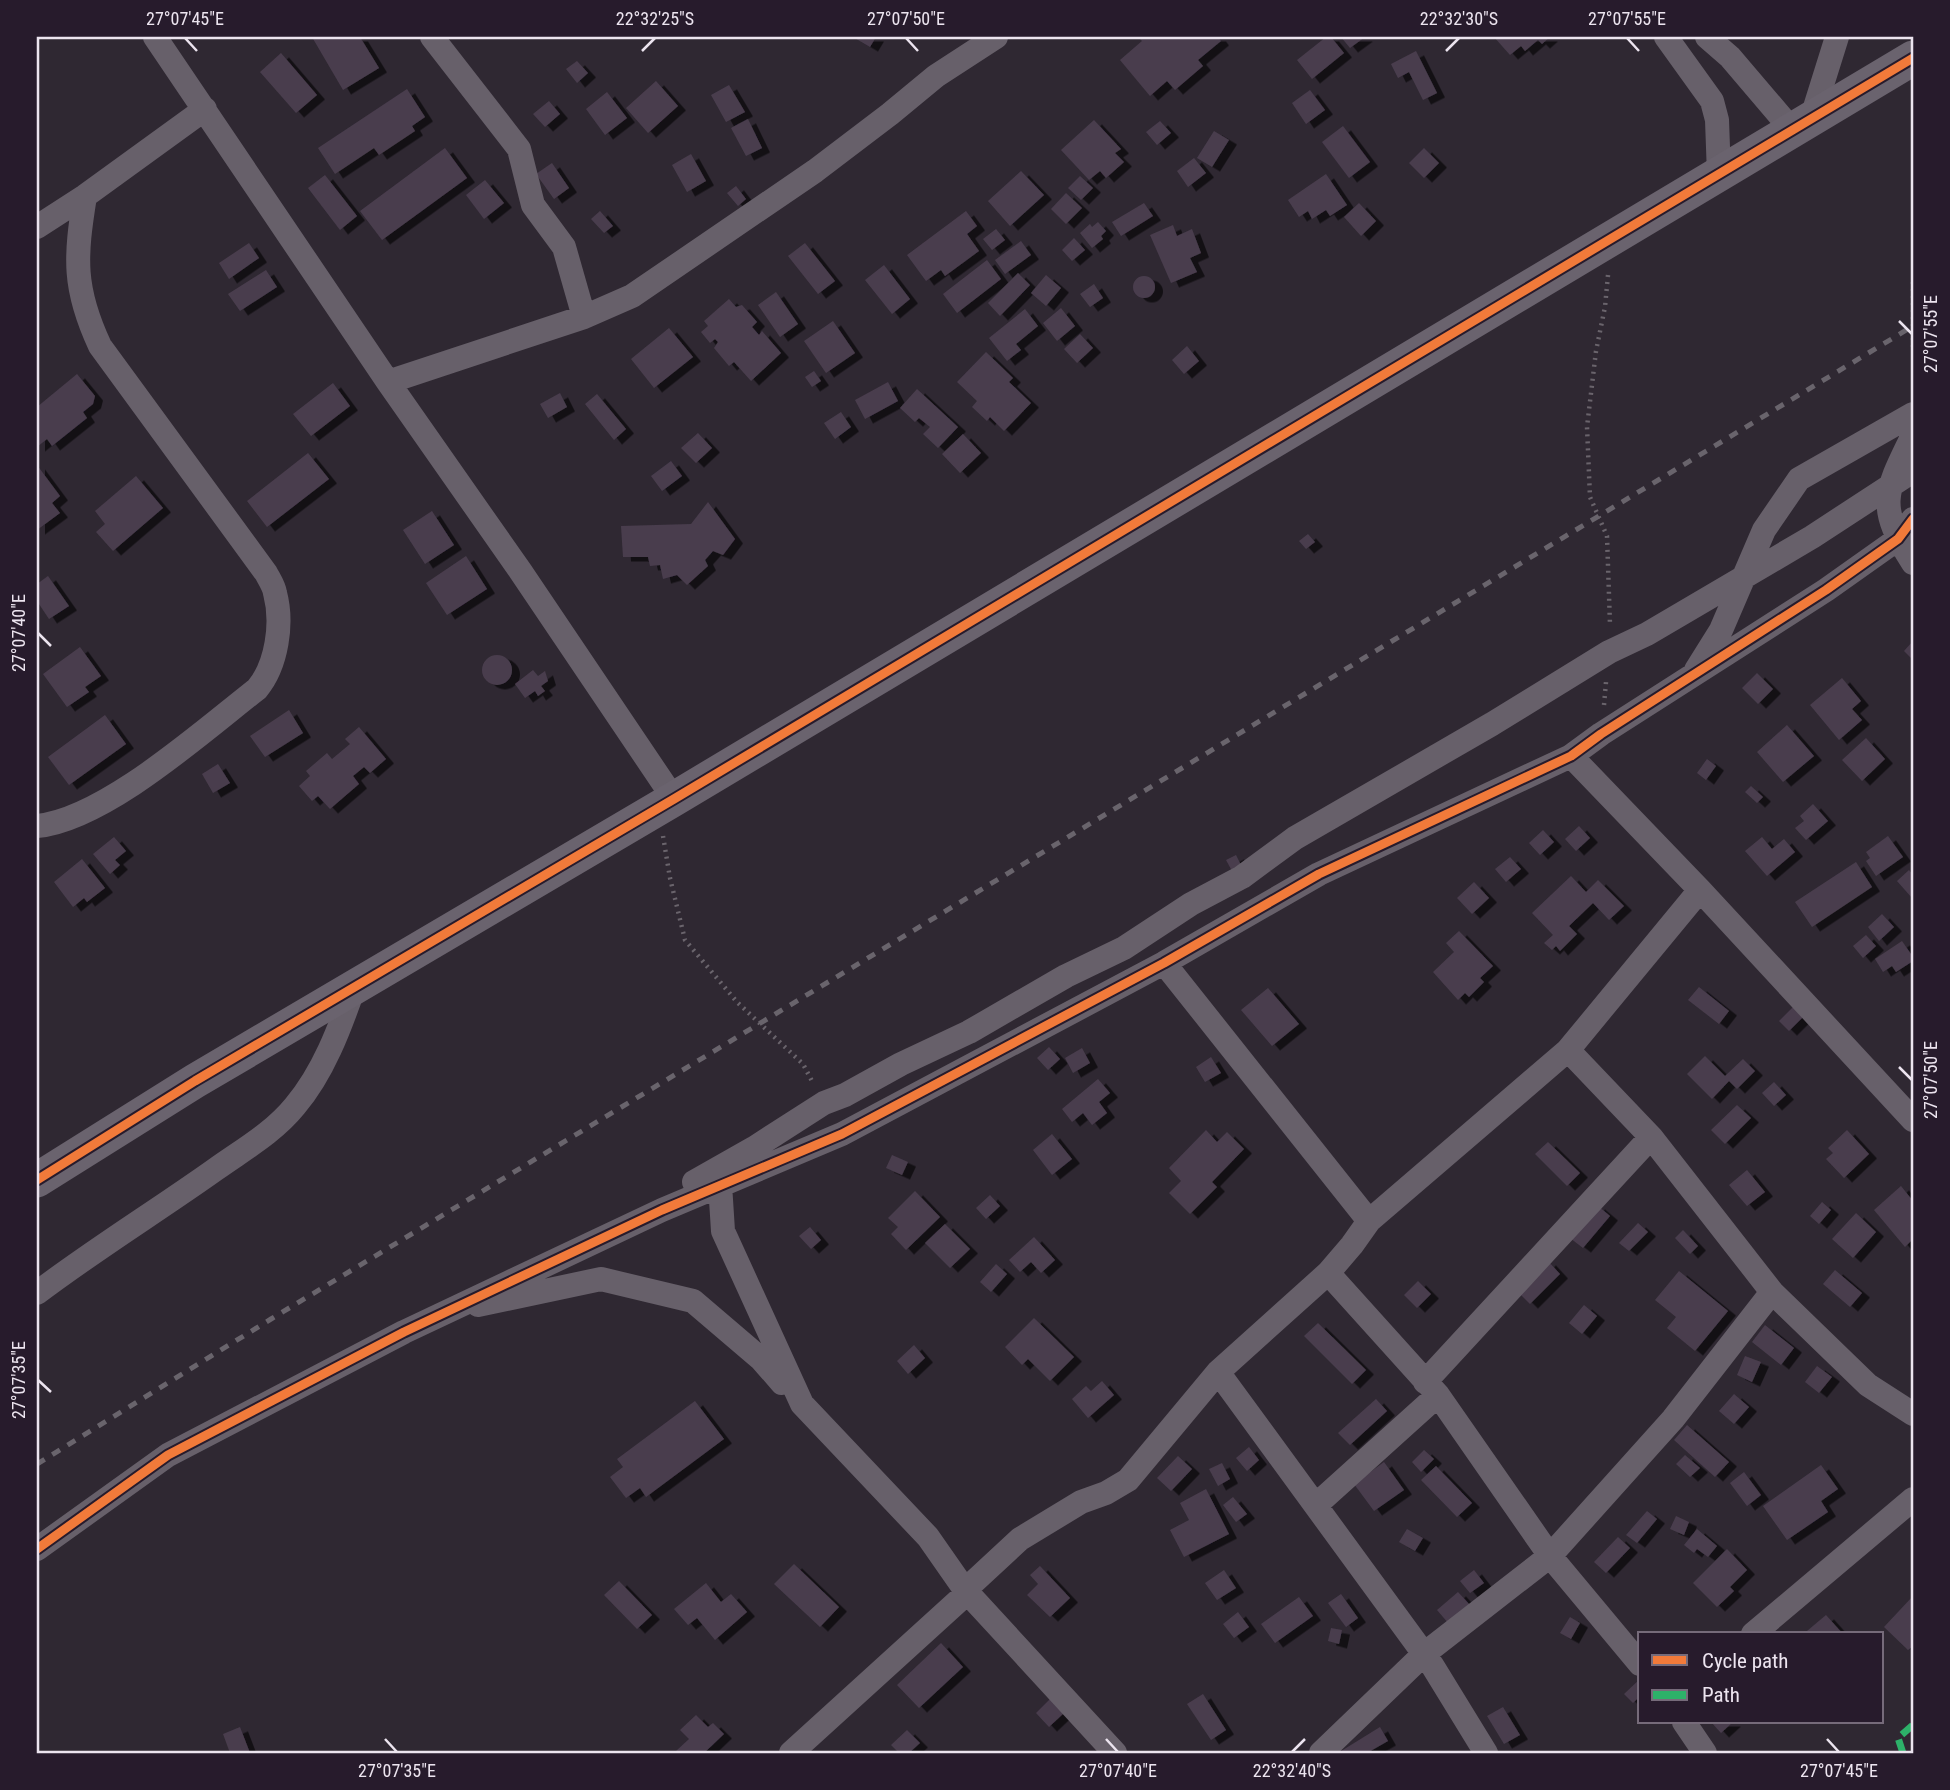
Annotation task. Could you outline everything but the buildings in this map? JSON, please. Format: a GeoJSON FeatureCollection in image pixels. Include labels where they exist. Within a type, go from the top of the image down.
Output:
{"type":"FeatureCollection","features":[{"type":"Feature","properties":{"kind":"street"},"geometry":{"type":"LineString","coordinates":[[155,37],[388,382],[521,572],[666,803]]}},
{"type":"Feature","properties":{"kind":"street"},"geometry":{"type":"LineString","coordinates":[[432,37],[519,149],[533,205],[564,247],[583,317]]}},
{"type":"Feature","properties":{"kind":"street"},"geometry":{"type":"LineString","coordinates":[[388,382],[583,317],[632,296],[816,171],[936,76],[996,37]]}},
{"type":"Feature","properties":{"kind":"street"},"geometry":{"type":"LineString","coordinates":[[1667,37],[1712,101],[1717,120],[1719,175]]}},
{"type":"Feature","properties":{"kind":"street"},"geometry":{"type":"LineString","coordinates":[[1707,37],[1802,126]]}},
{"type":"Feature","properties":{"kind":"street"},"geometry":{"type":"LineString","coordinates":[[1802,126],[1837,37]]}},
{"type":"Feature","properties":{"kind":"street"},"geometry":{"type":"LineString","coordinates":[[37,1180],[195,1081],[666,803],[1913,58]]}},
{"type":"Feature","properties":{"kind":"street"},"geometry":{"type":"LineString","coordinates":[[37,227],[85,197],[205,109]]}},
{"type":"Feature","properties":{"kind":"street"},"geometry":{"type":"LineString","coordinates":[[37,826],[49,825],[87,810],[156,768],[257,689],[266,677],[276,651],[277,639],[275,593],[266,573],[100,346],[85,313],[78,279],[78,239],[85,197]]}},
{"type":"Feature","properties":{"kind":"street"},"geometry":{"type":"LineString","coordinates":[[1692,675],[1721,630],[1764,530],[1799,480],[1913,414]]}},
{"type":"Feature","properties":{"kind":"street"},"geometry":{"type":"LineString","coordinates":[[1913,435],[1889,487],[1888,513],[1898,539],[1913,563]]}},
{"type":"Feature","properties":{"kind":"street"},"geometry":{"type":"LineString","coordinates":[[662,1210],[695,1181],[754,1148],[824,1103],[845,1096],[1066,976],[1124,948],[1191,904],[1242,877],[1295,838],[1492,724],[1609,652],[1647,634],[1744,577],[1913,471]]}},
{"type":"Feature","properties":{"kind":"street"},"geometry":{"type":"LineString","coordinates":[[37,1549],[168,1454],[450,1310],[720,1184],[742,1178],[842,1135],[1164,963],[1319,874],[1571,756],[1826,590],[1898,539],[1913,519]]}},
{"type":"Feature","properties":{"kind":"street"},"geometry":{"type":"LineString","coordinates":[[1571,756],[1700,890],[1913,1120]]}},
{"type":"Feature","properties":{"kind":"street"},"geometry":{"type":"LineString","coordinates":[[791,1753],[967,1593],[965,1590],[1020,1539],[1081,1502],[1107,1493],[1128,1480],[1218,1372],[1328,1273],[1369,1221],[1568,1050],[1700,890]]}},
{"type":"Feature","properties":{"kind":"street"},"geometry":{"type":"LineString","coordinates":[[1164,963],[1369,1221]]}},
{"type":"Feature","properties":{"kind":"street"},"geometry":{"type":"LineString","coordinates":[[37,1293],[77,1262],[268,1133],[296,1105],[317,1072],[341,1023],[354,987]]}},
{"type":"Feature","properties":{"kind":"street"},"geometry":{"type":"LineString","coordinates":[[1568,1050],[1651,1137],[1772,1292],[1868,1385],[1909,1407]]}},
{"type":"Feature","properties":{"kind":"street"},"geometry":{"type":"LineString","coordinates":[[1316,1505],[1432,1388],[1651,1137]]}},
{"type":"Feature","properties":{"kind":"street"},"geometry":{"type":"LineString","coordinates":[[720,1184],[723,1231],[802,1404]]}},
{"type":"Feature","properties":{"kind":"street"},"geometry":{"type":"LineString","coordinates":[[1328,1273],[1432,1388],[1550,1556],[1638,1662]]}},
{"type":"Feature","properties":{"kind":"street"},"geometry":{"type":"LineString","coordinates":[[450,1310],[515,1299],[601,1279],[693,1301],[761,1359],[928,1537],[965,1590],[1115,1753]]}},
{"type":"Feature","properties":{"kind":"street"},"geometry":{"type":"LineString","coordinates":[[1321,1753],[1424,1654],[1550,1556],[1673,1419],[1772,1292]]}},
{"type":"Feature","properties":{"kind":"street"},"geometry":{"type":"LineString","coordinates":[[1218,1372],[1424,1654],[1486,1753]]}},
{"type":"Feature","properties":{"kind":"street"},"geometry":{"type":"LineString","coordinates":[[1754,1632],[1913,1499]]}},
{"type":"Feature","properties":{"kind":"street"},"geometry":{"type":"LineString","coordinates":[[1686,1724],[1705,1753]]}},
{"type":"Feature","properties":{"kind":"path"},"geometry":{"type":"LineString","coordinates":[[1601,734],[1609,652],[1609,579],[1607,536],[1590,497],[1587,427],[1608,278],[1605,242]]}},
{"type":"Feature","properties":{"kind":"path"},"geometry":{"type":"LineString","coordinates":[[1913,282],[1913,352]]}},
{"type":"Feature","properties":{"kind":"path"},"geometry":{"type":"LineString","coordinates":[[666,803],[670,878],[685,940],[737,1002],[803,1064],[824,1103]]}},
{"type":"Feature","properties":{"kind":"railway"},"geometry":{"type":"LineString","coordinates":[[37,1464],[271,1319],[1913,326]]}},
{"type":"Feature","properties":{"kind":"marked path"},"geometry":{"type":"LineString","coordinates":[[1903,1753],[1898,1738],[1913,1725]]}},
{"type":"Feature","properties":{"kind":"cycle path"},"geometry":{"type":"LineString","coordinates":[[37,1180],[195,1081],[674,799],[1913,58]]}},
{"type":"Feature","properties":{"kind":"cycle path"},"geometry":{"type":"LineString","coordinates":[[37,1549],[168,1455],[404,1332],[662,1210],[842,1134],[1164,963],[1319,874],[1571,756],[1826,590],[1898,539],[1913,519]]}}]}
